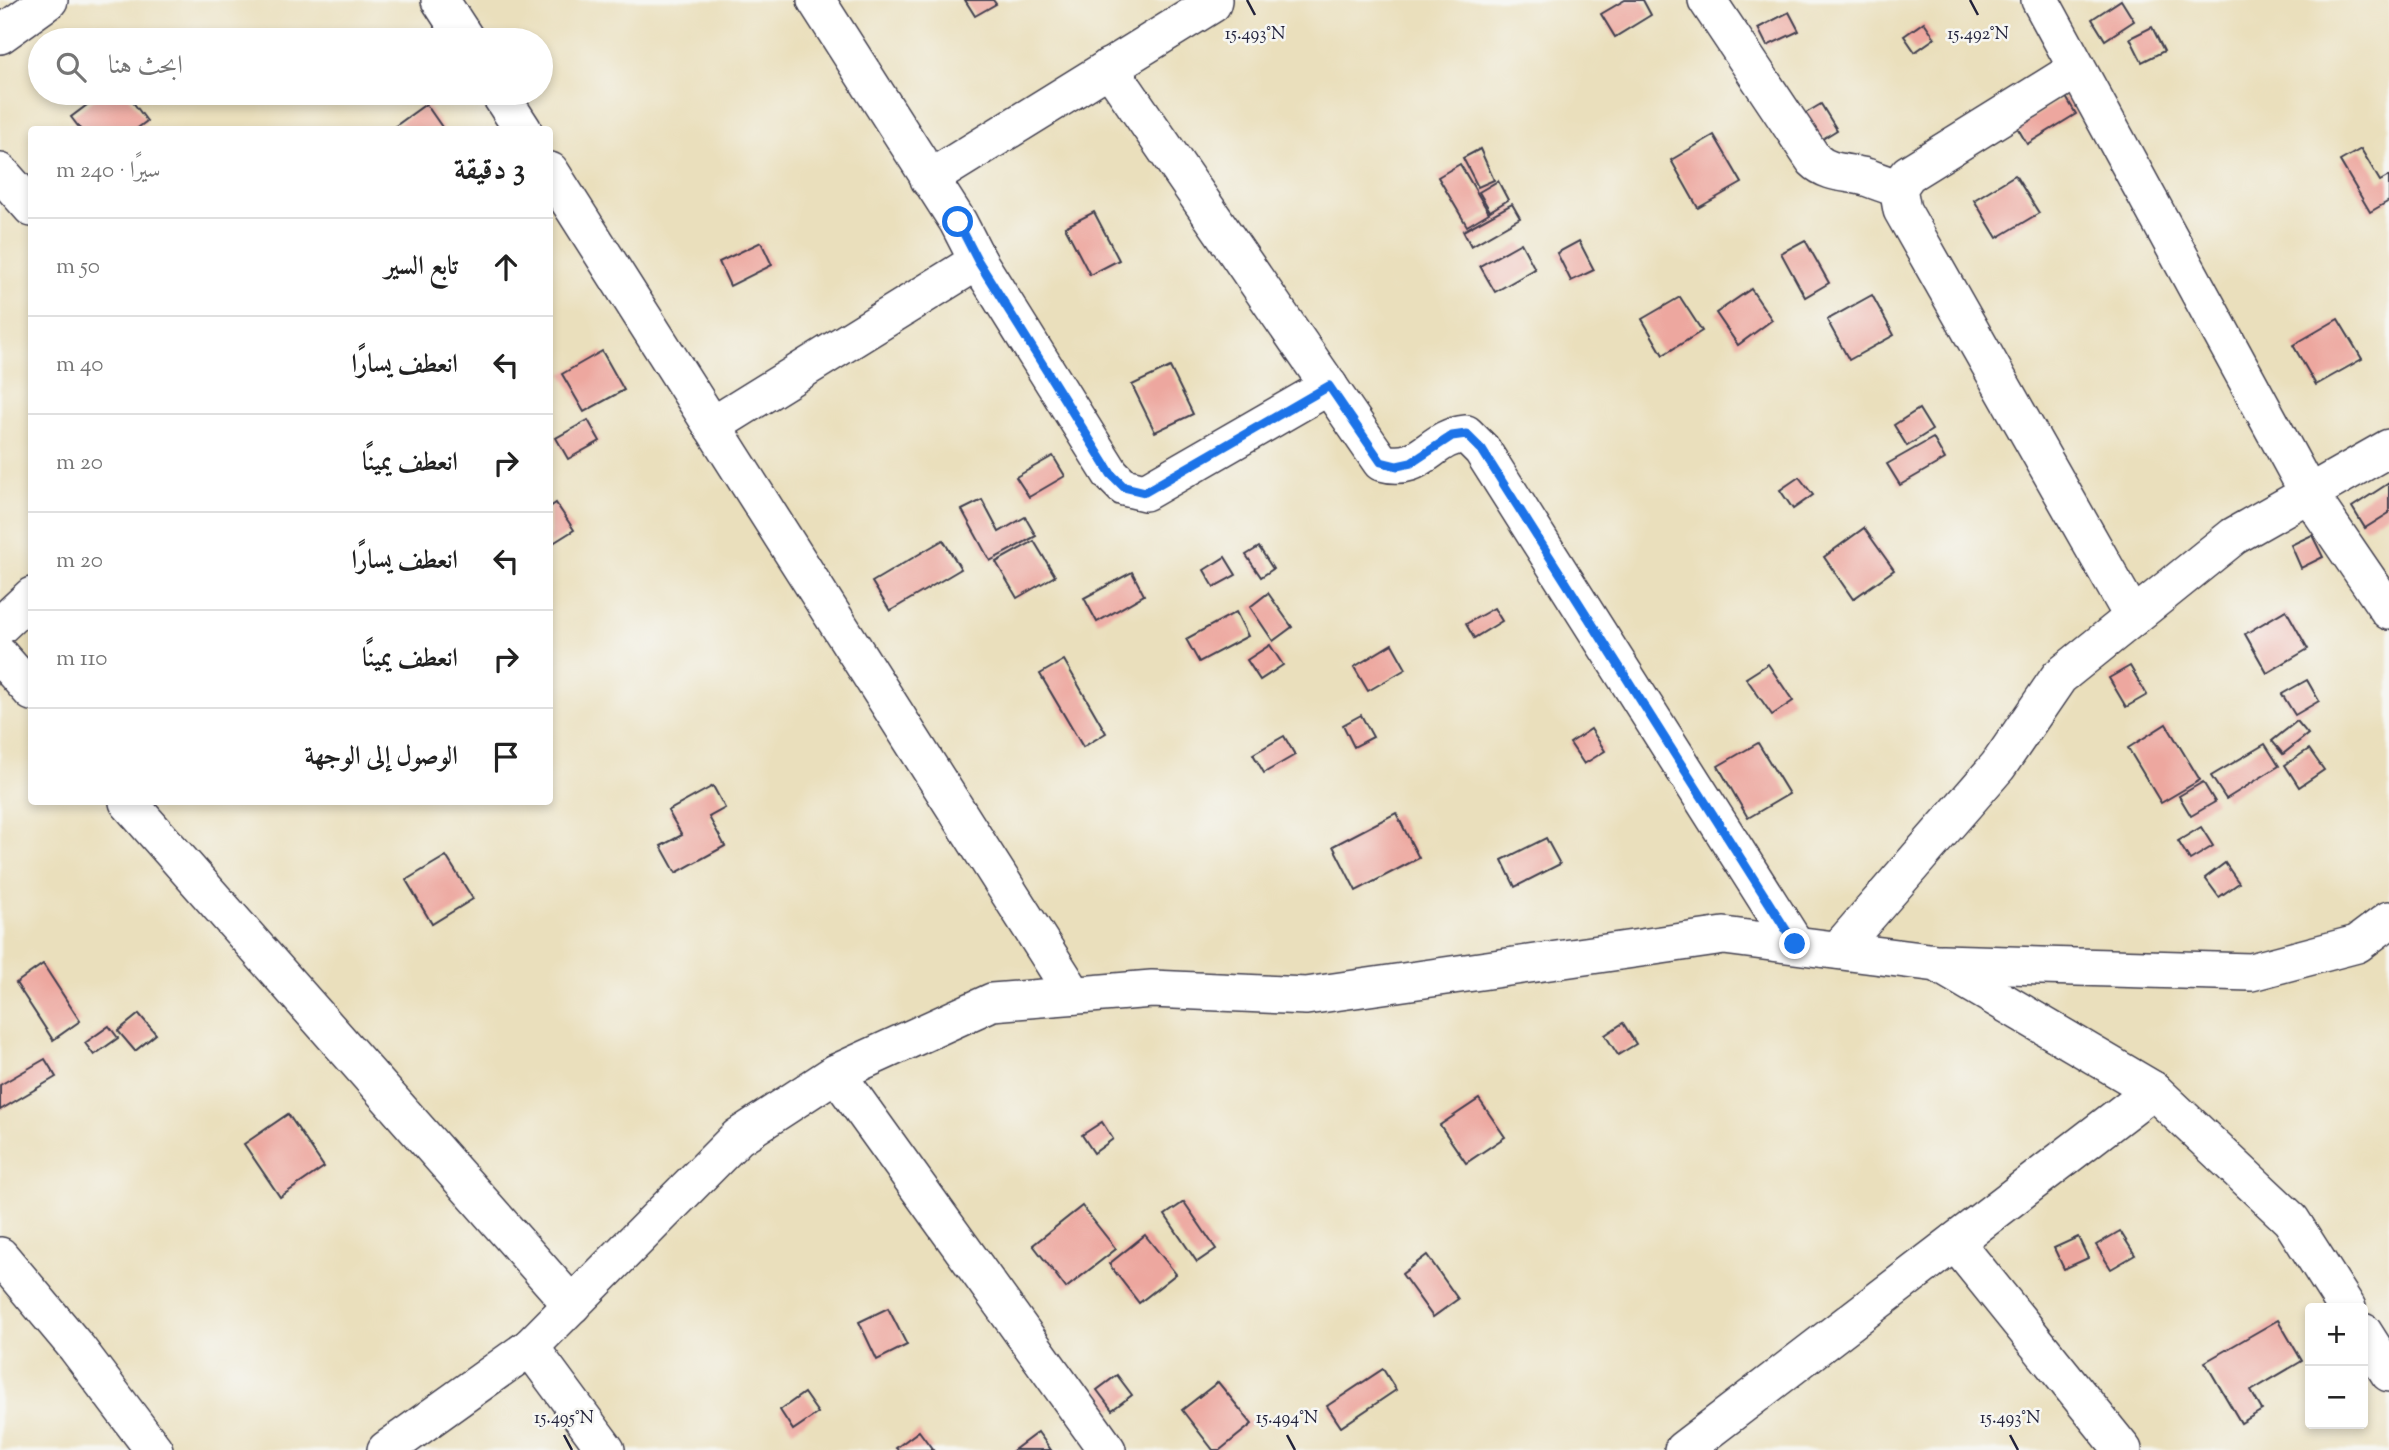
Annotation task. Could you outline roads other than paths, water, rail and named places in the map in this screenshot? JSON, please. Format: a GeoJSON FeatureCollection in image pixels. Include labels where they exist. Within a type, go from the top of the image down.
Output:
{"type":"FeatureCollection","features":[{"type":"Feature","properties":{"kind":"street"},"geometry":{"type":"LineString","coordinates":[[440,0],[458,28]]}},
{"type":"Feature","properties":{"kind":"street"},"geometry":{"type":"LineString","coordinates":[[816,0],[958,222],[978,261],[1111,474],[1124,487],[1145,492],[1329,386]]}},
{"type":"Feature","properties":{"kind":"street"},"geometry":{"type":"LineString","coordinates":[[929,178],[1212,4],[1213,0]]}},
{"type":"Feature","properties":{"kind":"street"},"geometry":{"type":"LineString","coordinates":[[1707,0],[1814,160],[1831,170],[1898,188]]}},
{"type":"Feature","properties":{"kind":"street"},"geometry":{"type":"LineString","coordinates":[[2040,0],[2309,494],[2389,611]]}},
{"type":"Feature","properties":{"kind":"street"},"geometry":{"type":"LineString","coordinates":[[1109,67],[1381,462],[1397,466],[1411,463],[1452,436],[1466,434],[1482,450],[1795,944]]}},
{"type":"Feature","properties":{"kind":"street"},"geometry":{"type":"LineString","coordinates":[[2077,69],[1908,174],[1898,188],[1902,210],[2133,617]]}},
{"type":"Feature","properties":{"kind":"street"},"geometry":{"type":"LineString","coordinates":[[507,105],[520,126]]}},
{"type":"Feature","properties":{"kind":"street"},"geometry":{"type":"LineString","coordinates":[[0,172],[28,204]]}},
{"type":"Feature","properties":{"kind":"street"},"geometry":{"type":"LineString","coordinates":[[553,176],[1074,995]]}},
{"type":"Feature","properties":{"kind":"street"},"geometry":{"type":"LineString","coordinates":[[712,426],[978,261]]}},
{"type":"Feature","properties":{"kind":"street"},"geometry":{"type":"LineString","coordinates":[[1838,950],[1998,766],[2059,677],[2234,536],[2389,448]]}},
{"type":"Feature","properties":{"kind":"street"},"geometry":{"type":"LineString","coordinates":[[0,626],[28,600]]}},
{"type":"Feature","properties":{"kind":"street"},"geometry":{"type":"LineString","coordinates":[[0,656],[28,688]]}},
{"type":"Feature","properties":{"kind":"street"},"geometry":{"type":"LineString","coordinates":[[131,805],[572,1305]]}},
{"type":"Feature","properties":{"kind":"street"},"geometry":{"type":"LineString","coordinates":[[386,1450],[530,1347],[738,1137],[836,1073],[992,1002],[1152,989],[1306,996],[1724,936],[1937,963],[2251,972],[2357,943],[2389,920]]}},
{"type":"Feature","properties":{"kind":"street"},"geometry":{"type":"LineString","coordinates":[[1937,963],[2154,1090],[2291,1220],[2344,1303]]}},
{"type":"Feature","properties":{"kind":"street"},"geometry":{"type":"LineString","coordinates":[[836,1073],[1107,1450]]}},
{"type":"Feature","properties":{"kind":"street"},"geometry":{"type":"LineString","coordinates":[[1683,1450],[2154,1090]]}},
{"type":"Feature","properties":{"kind":"street"},"geometry":{"type":"LineString","coordinates":[[1955,1242],[2123,1450]]}},
{"type":"Feature","properties":{"kind":"street"},"geometry":{"type":"LineString","coordinates":[[0,1256],[76,1348],[154,1450]]}},
{"type":"Feature","properties":{"kind":"street"},"geometry":{"type":"LineString","coordinates":[[2368,1340],[2389,1373]]}},
{"type":"Feature","properties":{"kind":"street"},"geometry":{"type":"LineString","coordinates":[[530,1347],[606,1450]]}}]}
